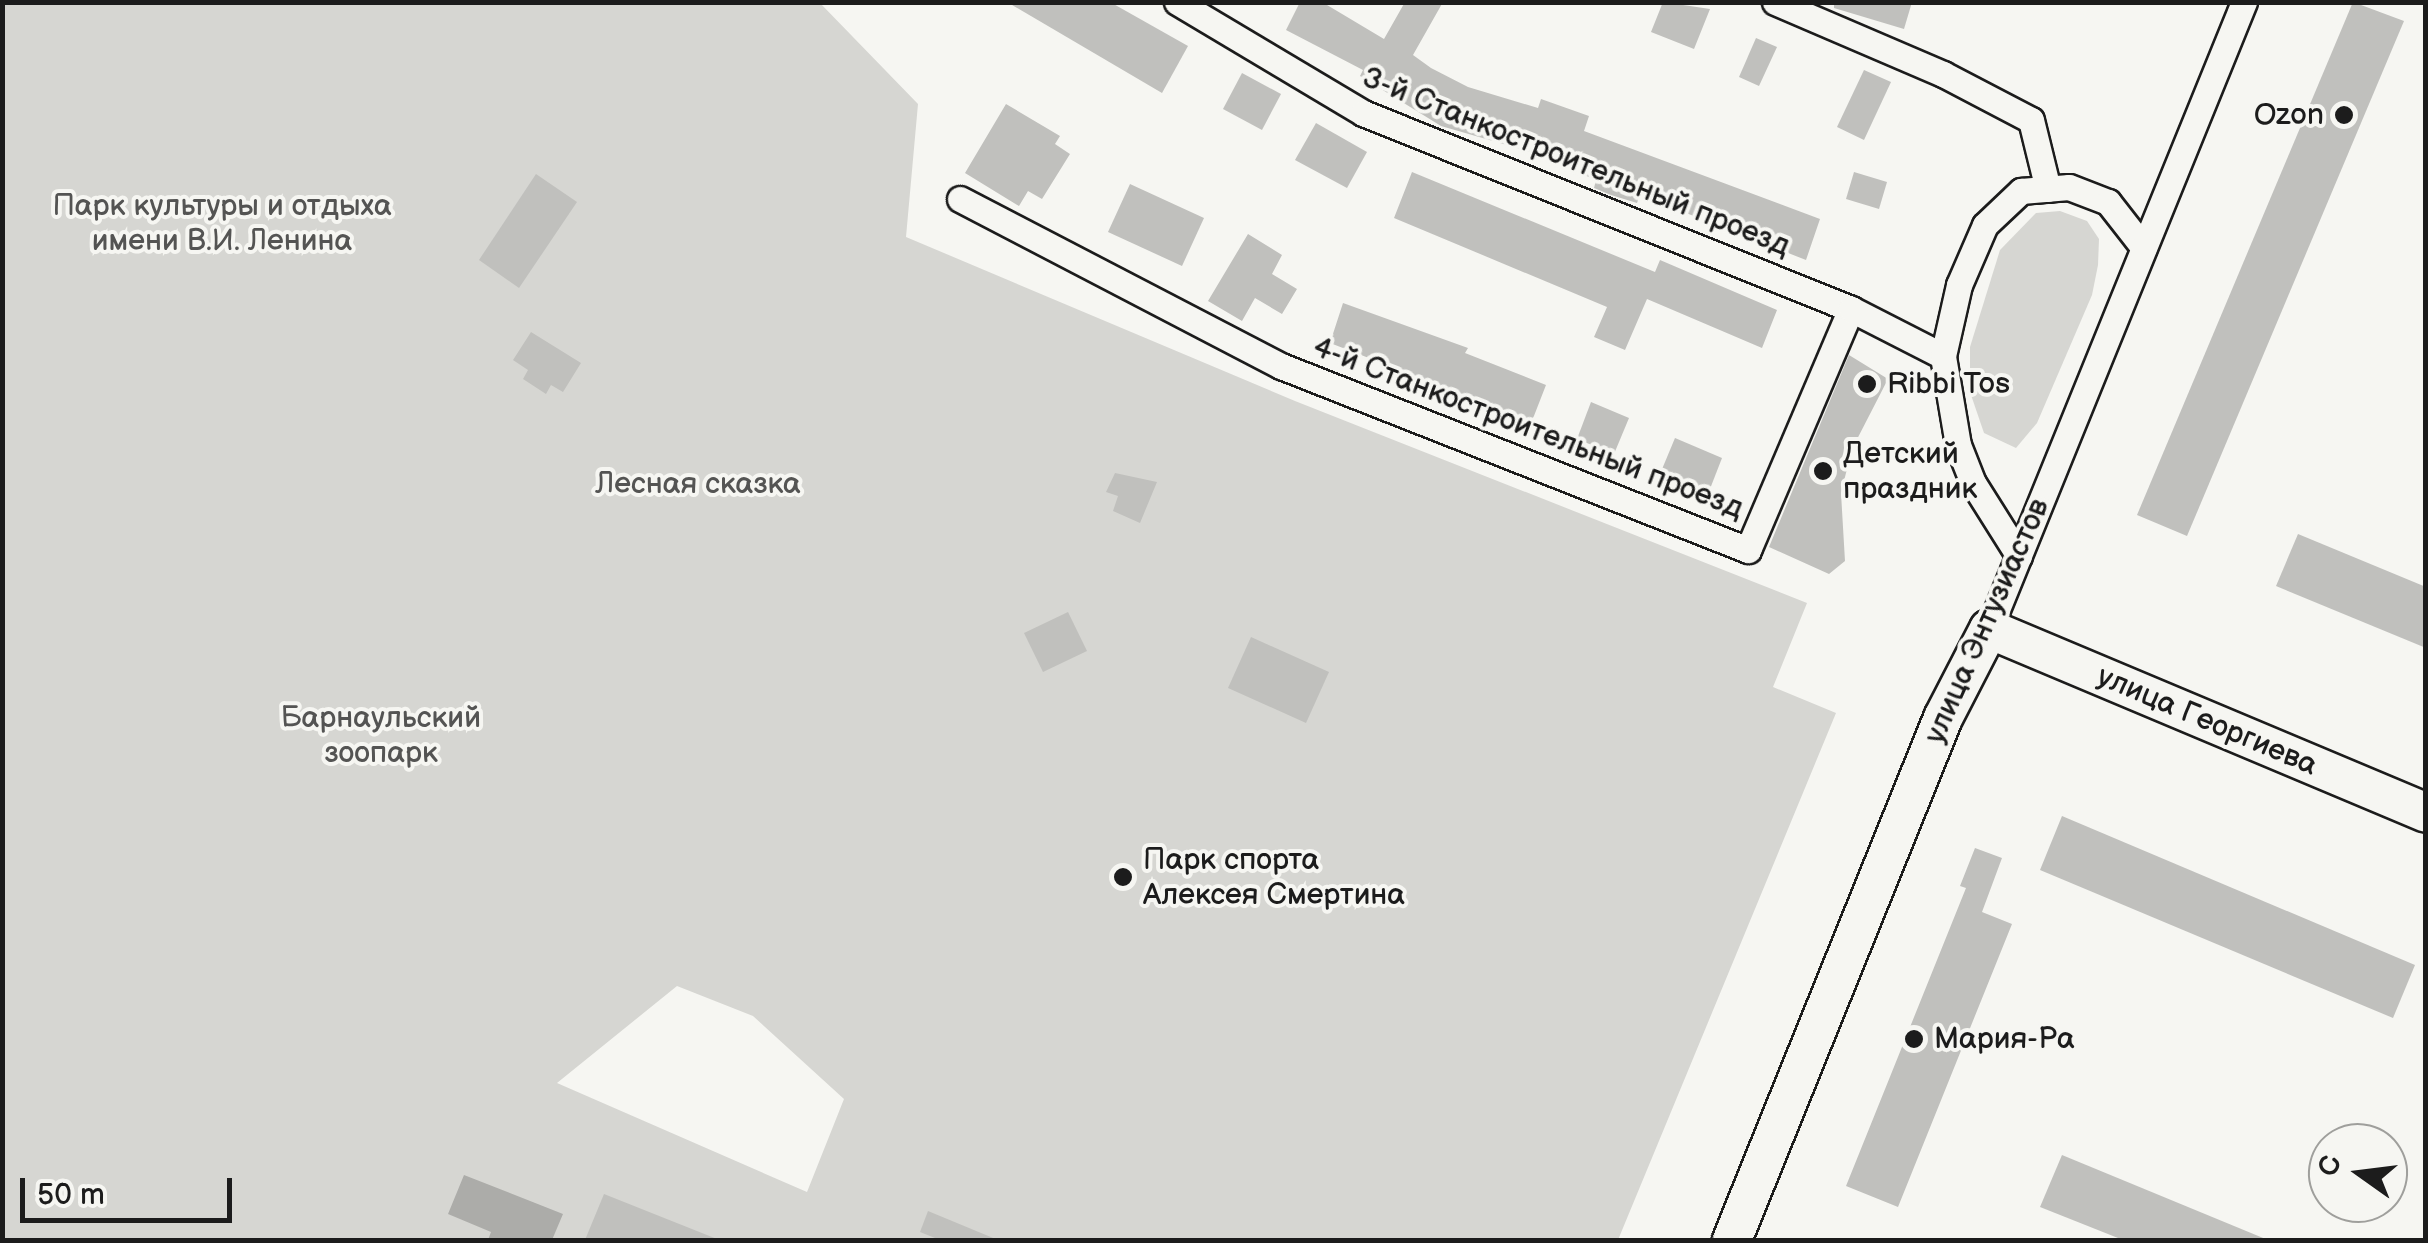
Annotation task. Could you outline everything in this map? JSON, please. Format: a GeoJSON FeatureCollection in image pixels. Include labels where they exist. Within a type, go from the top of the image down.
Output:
{"type":"FeatureCollection","features":[{"type":"Feature","properties":{"kind":"street","name":"3-й Станкостроительный проезд"},"geometry":{"type":"LineString","coordinates":[[1177,2],[1362,114],[1852,309]]}},
{"type":"Feature","properties":{"kind":"street"},"geometry":{"type":"LineString","coordinates":[[1775,2],[1943,74],[2030,120],[2048,189]]}},
{"type":"Feature","properties":{"kind":"street","name":"улица Энтузиастов"},"geometry":{"type":"LineString","coordinates":[[1732,1240],[1942,718],[1989,629],[2244,2]]}},
{"type":"Feature","properties":{"kind":"street"},"geometry":{"type":"LineString","coordinates":[[2019,556],[1973,482],[1958,444],[1943,356],[1959,285],[1985,225],[2020,191],[2069,187],[2108,202],[2144,248]]}},
{"type":"Feature","properties":{"kind":"street","name":"4-й Станкостроительный проезд"},"geometry":{"type":"LineString","coordinates":[[960,199],[1281,366],[1748,550],[1852,309]]}},
{"type":"Feature","properties":{"kind":"street"},"geometry":{"type":"LineString","coordinates":[[1852,309],[1943,356]]}},
{"type":"Feature","properties":{"kind":"street","name":"улица Георгиева"},"geometry":{"type":"LineString","coordinates":[[1989,629],[2426,813]]}},
{"type":"Feature","properties":{"kind":"green space"},"geometry":{"type":"Polygon","coordinates":[[[2,3],[820,3],[918,104],[906,237],[1295,401],[1807,603],[1773,687],[1836,713],[1618,1240],[3,1240],[2,3]],[[677,986],[557,1083],[807,1192],[844,1099],[753,1016],[677,986]]]}},
{"type":"Feature","properties":{"kind":"green space"},"geometry":{"type":"Polygon","coordinates":[[[2060,211],[2087,221],[2099,239],[2098,265],[2092,295],[2037,423],[2016,448],[1984,433],[1970,392],[1970,347],[2000,250],[2036,213],[2060,211]]]}},
{"type":"Feature","properties":{"kind":"shaded area"},"geometry":{"type":"Polygon","coordinates":[[[464,1175],[563,1214],[552,1240],[488,1240],[491,1232],[448,1214],[464,1175]]]}},
{"type":"Feature","properties":{"kind":"building"},"geometry":{"type":"Polygon","coordinates":[[[1007,2],[1110,2],[1188,46],[1162,93],[1007,2]]]}},
{"type":"Feature","properties":{"kind":"building"},"geometry":{"type":"Polygon","coordinates":[[[1300,2],[1322,2],[1384,39],[1405,2],[1443,2],[1413,55],[1431,68],[1468,87],[1538,108],[1541,99],[1589,116],[1584,131],[1820,219],[1806,260],[1640,195],[1637,203],[1611,195],[1594,188],[1596,180],[1524,150],[1441,126],[1360,76],[1363,70],[1286,30],[1300,2]]]}},
{"type":"Feature","properties":{"kind":"building"},"geometry":{"type":"Polygon","coordinates":[[[1663,2],[1710,9],[1694,49],[1651,32],[1663,2]]]}},
{"type":"Feature","properties":{"kind":"building"},"geometry":{"type":"Polygon","coordinates":[[[1834,2],[1912,2],[1904,29],[1834,8],[1834,2]]]}},
{"type":"Feature","properties":{"kind":"building"},"geometry":{"type":"Polygon","coordinates":[[[2353,2],[2404,21],[2187,536],[2137,515],[2353,2]]]}},
{"type":"Feature","properties":{"kind":"building"},"geometry":{"type":"Polygon","coordinates":[[[1756,38],[1777,47],[1759,86],[1739,77],[1756,38]]]}},
{"type":"Feature","properties":{"kind":"building"},"geometry":{"type":"Polygon","coordinates":[[[1864,70],[1891,82],[1864,140],[1837,127],[1864,70]]]}},
{"type":"Feature","properties":{"kind":"building"},"geometry":{"type":"Polygon","coordinates":[[[1242,73],[1281,94],[1262,130],[1223,109],[1242,73]]]}},
{"type":"Feature","properties":{"kind":"building"},"geometry":{"type":"Polygon","coordinates":[[[1006,104],[1060,136],[1055,144],[1070,154],[1042,199],[1028,191],[1019,206],[965,173],[1006,104]]]}},
{"type":"Feature","properties":{"kind":"building"},"geometry":{"type":"Polygon","coordinates":[[[1316,123],[1367,152],[1347,188],[1295,160],[1316,123]]]}},
{"type":"Feature","properties":{"kind":"building"},"geometry":{"type":"Polygon","coordinates":[[[1412,172],[1655,272],[1660,260],[1777,310],[1762,348],[1647,299],[1625,350],[1594,337],[1607,307],[1394,218],[1412,172]]]}},
{"type":"Feature","properties":{"kind":"building"},"geometry":{"type":"Polygon","coordinates":[[[1854,172],[1887,182],[1879,209],[1846,199],[1854,172]]]}},
{"type":"Feature","properties":{"kind":"building"},"geometry":{"type":"Polygon","coordinates":[[[536,174],[577,202],[519,288],[479,260],[536,174]]]}},
{"type":"Feature","properties":{"kind":"building"},"geometry":{"type":"Polygon","coordinates":[[[1130,184],[1204,218],[1182,266],[1108,232],[1130,184]]]}},
{"type":"Feature","properties":{"kind":"building"},"geometry":{"type":"Polygon","coordinates":[[[1248,234],[1282,255],[1272,274],[1297,289],[1282,314],[1255,298],[1242,321],[1208,301],[1248,234]]]}},
{"type":"Feature","properties":{"kind":"building"},"geometry":{"type":"Polygon","coordinates":[[[1343,303],[1468,348],[1465,353],[1546,385],[1532,421],[1330,343],[1343,303]]]}},
{"type":"Feature","properties":{"kind":"building"},"geometry":{"type":"Polygon","coordinates":[[[531,332],[581,363],[563,392],[551,385],[546,394],[523,379],[528,370],[513,360],[531,332]]]}},
{"type":"Feature","properties":{"kind":"building","name":"Детский праздник"},"geometry":{"type":"Polygon","coordinates":[[[1849,355],[1888,379],[1852,449],[1841,493],[1845,561],[1829,574],[1769,547],[1849,355]]]}},
{"type":"Feature","properties":{"kind":"building"},"geometry":{"type":"Polygon","coordinates":[[[1591,402],[1629,418],[1614,454],[1577,439],[1591,402]]]}},
{"type":"Feature","properties":{"kind":"building"},"geometry":{"type":"Polygon","coordinates":[[[1675,438],[1722,458],[1708,494],[1660,474],[1675,438]]]}},
{"type":"Feature","properties":{"kind":"building"},"geometry":{"type":"Polygon","coordinates":[[[1115,473],[1157,482],[1140,523],[1113,511],[1118,496],[1106,492],[1115,473]]]}},
{"type":"Feature","properties":{"kind":"building"},"geometry":{"type":"Polygon","coordinates":[[[2298,534],[2426,587],[2426,648],[2276,586],[2298,534]]]}},
{"type":"Feature","properties":{"kind":"building"},"geometry":{"type":"Polygon","coordinates":[[[1068,612],[1087,651],[1043,672],[1024,633],[1068,612]]]}},
{"type":"Feature","properties":{"kind":"building"},"geometry":{"type":"Polygon","coordinates":[[[1251,637],[1329,672],[1306,723],[1228,688],[1251,637]]]}},
{"type":"Feature","properties":{"kind":"building"},"geometry":{"type":"Polygon","coordinates":[[[2062,816],[2415,965],[2393,1018],[2040,870],[2062,816]]]}},
{"type":"Feature","properties":{"kind":"building"},"geometry":{"type":"Polygon","coordinates":[[[1975,848],[2002,858],[1982,912],[2012,924],[1898,1207],[1846,1186],[1966,888],[1960,886],[1975,848]]]}},
{"type":"Feature","properties":{"kind":"building"},"geometry":{"type":"Polygon","coordinates":[[[2062,1155],[2268,1240],[2123,1240],[2040,1207],[2062,1155]]]}},
{"type":"Feature","properties":{"kind":"building"},"geometry":{"type":"Polygon","coordinates":[[[604,1194],[717,1239],[717,1240],[585,1240],[604,1194]]]}},
{"type":"Feature","properties":{"kind":"building"},"geometry":{"type":"Polygon","coordinates":[[[928,1211],[998,1240],[940,1240],[920,1232],[928,1211]]]}},
{"type":"Feature","properties":{"kind":"place","name":"Ozon"},"geometry":{"type":"Point","coordinates":[2344,115]}},
{"type":"Feature","properties":{"kind":"place","name":"Ribbi Tos"},"geometry":{"type":"Point","coordinates":[1867,384]}},
{"type":"Feature","properties":{"kind":"place","name":"Детский праздник"},"geometry":{"type":"Point","coordinates":[1823,471]}},
{"type":"Feature","properties":{"kind":"place","name":"Парк спорта Алексея Смертина"},"geometry":{"type":"Point","coordinates":[1123,877]}},
{"type":"Feature","properties":{"kind":"place","name":"Мария-Ра"},"geometry":{"type":"Point","coordinates":[1914,1039]}},
{"type":"Feature","properties":{"kind":"park label","name":"Парк культуры и отдыха имени В.И. Ленина"},"geometry":{"type":"Point","coordinates":[222,223]}},
{"type":"Feature","properties":{"kind":"park label","name":"Лесная сказка"},"geometry":{"type":"Point","coordinates":[698,484]}},
{"type":"Feature","properties":{"kind":"park label","name":"Барнаульский зоопарк"},"geometry":{"type":"Point","coordinates":[381,735]}}]}
